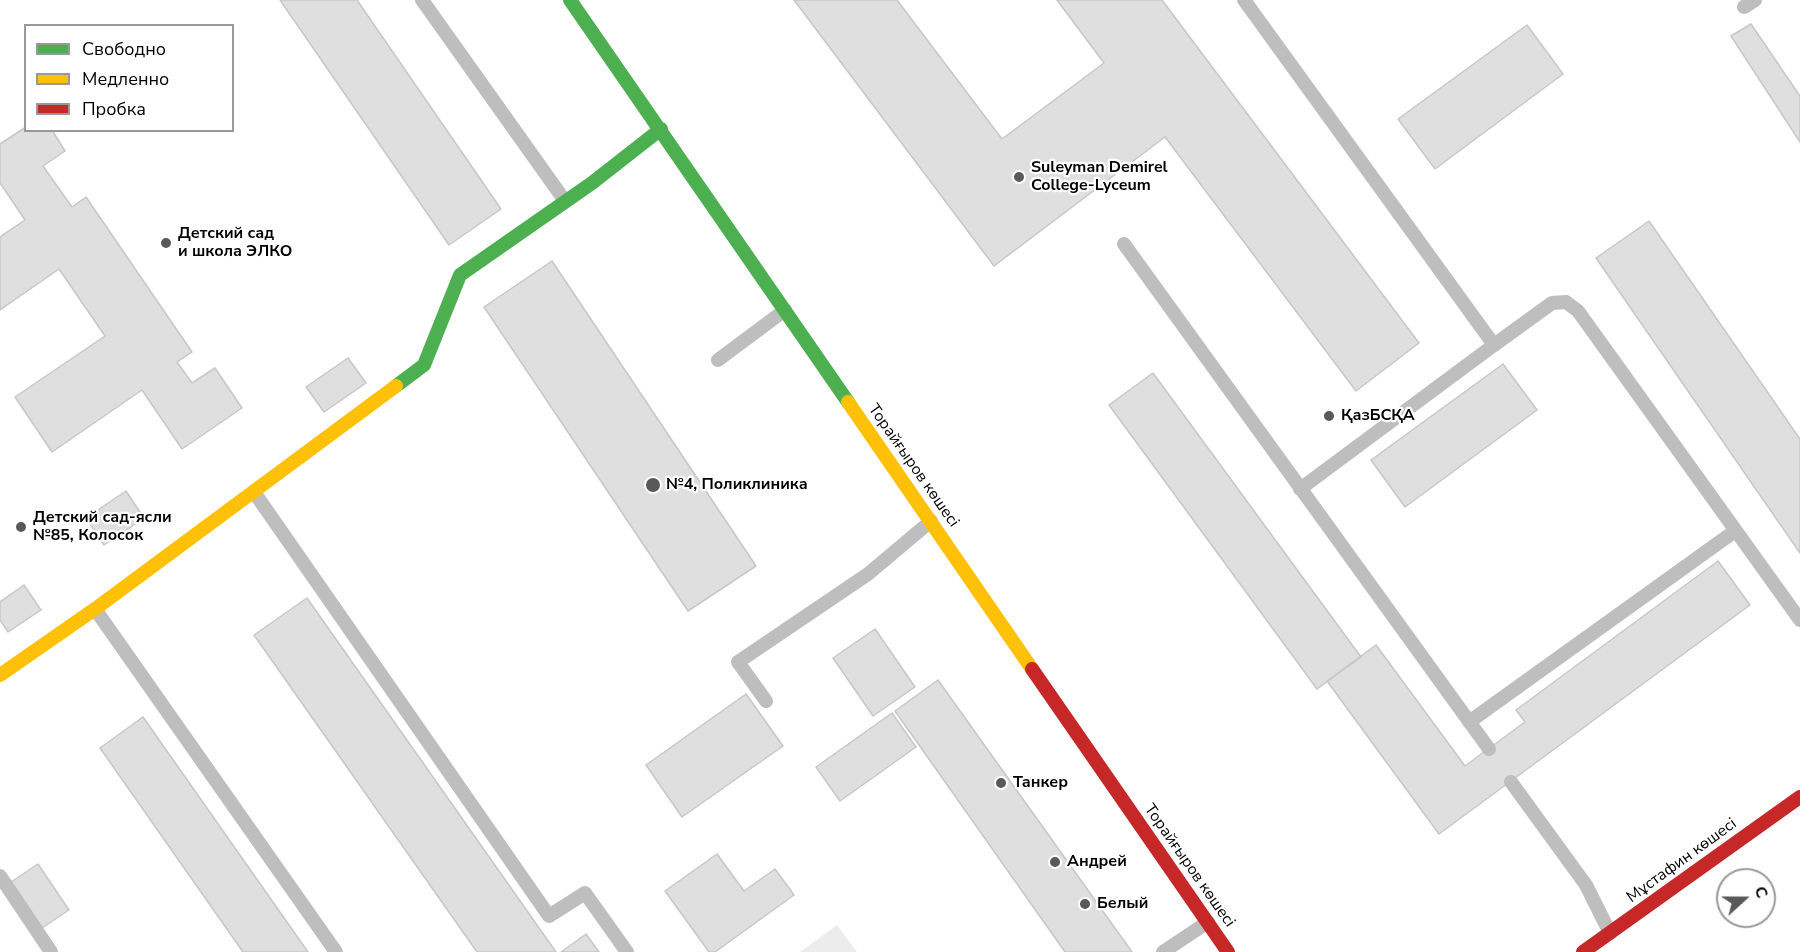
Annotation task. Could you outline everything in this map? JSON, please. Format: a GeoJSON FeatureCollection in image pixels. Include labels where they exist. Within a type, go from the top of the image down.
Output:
{"type":"FeatureCollection","features":[{"type":"Feature","properties":{"kind":"street","name":"Торайғыров көшесі"},"geometry":{"type":"LineString","coordinates":[[570,0],[1228,952]]}},
{"type":"Feature","properties":{"kind":"street"},"geometry":{"type":"LineString","coordinates":[[0,675],[96,609],[424,365],[460,275],[565,201],[661,129]]}},
{"type":"Feature","properties":{"kind":"street","name":"Мұстафин көшесі"},"geometry":{"type":"LineString","coordinates":[[1583,952],[1800,796]]}},
{"type":"Feature","properties":{"kind":"lane"},"geometry":{"type":"LineString","coordinates":[[422,0],[565,201]]}},
{"type":"Feature","properties":{"kind":"lane"},"geometry":{"type":"LineString","coordinates":[[1244,0],[1494,345]]}},
{"type":"Feature","properties":{"kind":"lane"},"geometry":{"type":"LineString","coordinates":[[1124,244],[1489,749]]}},
{"type":"Feature","properties":{"kind":"lane"},"geometry":{"type":"LineString","coordinates":[[1300,489],[1552,303],[1566,302],[1578,311],[1800,620]]}},
{"type":"Feature","properties":{"kind":"lane"},"geometry":{"type":"LineString","coordinates":[[718,360],[785,310]]}},
{"type":"Feature","properties":{"kind":"lane"},"geometry":{"type":"LineString","coordinates":[[254,492],[549,916],[585,893],[627,952]]}},
{"type":"Feature","properties":{"kind":"lane"},"geometry":{"type":"LineString","coordinates":[[766,702],[738,662],[868,574],[932,522]]}},
{"type":"Feature","properties":{"kind":"lane"},"geometry":{"type":"LineString","coordinates":[[1468,722],[1735,531]]}},
{"type":"Feature","properties":{"kind":"lane"},"geometry":{"type":"LineString","coordinates":[[96,609],[336,952]]}},
{"type":"Feature","properties":{"kind":"lane"},"geometry":{"type":"LineString","coordinates":[[1511,782],[1586,885],[1610,933]]}},
{"type":"Feature","properties":{"kind":"lane"},"geometry":{"type":"LineString","coordinates":[[0,876],[51,952]]}},
{"type":"Feature","properties":{"kind":"lane"},"geometry":{"type":"LineString","coordinates":[[1163,952],[1208,922]]}},
{"type":"Feature","properties":{"kind":"shaded area"},"geometry":{"type":"Polygon","coordinates":[[[837,925],[857,952],[800,952],[837,925]]]}},
{"type":"Feature","properties":{"kind":"building"},"geometry":{"type":"Polygon","coordinates":[[[280,0],[357,0],[501,209],[449,245],[280,0]]]}},
{"type":"Feature","properties":{"kind":"building","name":"Suleyman Demirel College-Lyceum"},"geometry":{"type":"Polygon","coordinates":[[[794,0],[897,0],[1002,139],[1104,63],[1057,0],[1162,0],[1419,343],[1356,391],[1165,137],[994,266],[794,0]]]}},
{"type":"Feature","properties":{"kind":"building"},"geometry":{"type":"Polygon","coordinates":[[[1751,24],[1800,96],[1800,142],[1731,36],[1751,24]]]}},
{"type":"Feature","properties":{"kind":"building"},"geometry":{"type":"Polygon","coordinates":[[[1527,25],[1563,74],[1435,169],[1398,119],[1527,25]]]}},
{"type":"Feature","properties":{"kind":"building"},"geometry":{"type":"Polygon","coordinates":[[[24,128],[24,132],[53,132],[65,151],[43,166],[72,207],[86,197],[192,352],[177,362],[192,383],[215,368],[242,408],[182,449],[142,390],[52,452],[15,397],[105,336],[59,269],[0,310],[0,237],[25,220],[0,183],[0,144],[24,128]]]}},
{"type":"Feature","properties":{"kind":"building"},"geometry":{"type":"Polygon","coordinates":[[[1649,221],[1800,439],[1800,553],[1596,258],[1649,221]]]}},
{"type":"Feature","properties":{"kind":"building","name":"№4, Поликлиника"},"geometry":{"type":"Polygon","coordinates":[[[552,261],[756,566],[688,611],[484,307],[552,261]]]}},
{"type":"Feature","properties":{"kind":"building"},"geometry":{"type":"Polygon","coordinates":[[[348,358],[366,383],[324,412],[306,387],[348,358]]]}},
{"type":"Feature","properties":{"kind":"building"},"geometry":{"type":"Polygon","coordinates":[[[1503,364],[1537,410],[1405,507],[1371,460],[1503,364]]]}},
{"type":"Feature","properties":{"kind":"building"},"geometry":{"type":"Polygon","coordinates":[[[1153,373],[1361,657],[1317,689],[1109,405],[1153,373]]]}},
{"type":"Feature","properties":{"kind":"building"},"geometry":{"type":"Polygon","coordinates":[[[126,491],[144,518],[104,545],[86,518],[126,491]]]}},
{"type":"Feature","properties":{"kind":"building"},"geometry":{"type":"Polygon","coordinates":[[[1718,561],[1750,605],[1439,834],[1327,681],[1376,645],[1465,766],[1525,722],[1516,710],[1718,561]]]}},
{"type":"Feature","properties":{"kind":"building"},"geometry":{"type":"Polygon","coordinates":[[[24,585],[41,610],[8,632],[0,620],[0,602],[24,585]]]}},
{"type":"Feature","properties":{"kind":"building"},"geometry":{"type":"Polygon","coordinates":[[[307,598],[556,952],[477,952],[254,635],[307,598]]]}},
{"type":"Feature","properties":{"kind":"building"},"geometry":{"type":"Polygon","coordinates":[[[875,629],[915,687],[873,716],[833,658],[875,629]]]}},
{"type":"Feature","properties":{"kind":"building"},"geometry":{"type":"Polygon","coordinates":[[[938,680],[1132,952],[1065,952],[895,711],[938,680]]]}},
{"type":"Feature","properties":{"kind":"building"},"geometry":{"type":"Polygon","coordinates":[[[746,694],[783,746],[682,817],[646,765],[746,694]]]}},
{"type":"Feature","properties":{"kind":"building"},"geometry":{"type":"Polygon","coordinates":[[[892,713],[916,747],[840,801],[816,767],[892,713]]]}},
{"type":"Feature","properties":{"kind":"building"},"geometry":{"type":"Polygon","coordinates":[[[143,717],[308,952],[243,952],[100,748],[143,717]]]}},
{"type":"Feature","properties":{"kind":"building"},"geometry":{"type":"Polygon","coordinates":[[[717,854],[744,891],[775,869],[794,895],[715,952],[709,952],[665,891],[717,854]]]}},
{"type":"Feature","properties":{"kind":"building"},"geometry":{"type":"Polygon","coordinates":[[[38,864],[69,910],[42,928],[11,882],[38,864]]]}},
{"type":"Feature","properties":{"kind":"building"},"geometry":{"type":"Polygon","coordinates":[[[586,934],[599,952],[561,952],[586,934]]]}},
{"type":"Feature","properties":{"kind":"traffic: fast"},"geometry":{"type":"LineString","coordinates":[[570,0],[848,402]]}},
{"type":"Feature","properties":{"kind":"traffic: fast"},"geometry":{"type":"LineString","coordinates":[[396,386],[424,365],[460,275],[592,183],[661,129]]}},
{"type":"Feature","properties":{"kind":"traffic: slow"},"geometry":{"type":"LineString","coordinates":[[0,675],[95,609],[396,386]]}},
{"type":"Feature","properties":{"kind":"traffic: slow"},"geometry":{"type":"LineString","coordinates":[[848,402],[1032,669]]}},
{"type":"Feature","properties":{"kind":"traffic: jam"},"geometry":{"type":"LineString","coordinates":[[1032,669],[1228,952]]}},
{"type":"Feature","properties":{"kind":"traffic: jam"},"geometry":{"type":"LineString","coordinates":[[1583,952],[1800,797]]}},
{"type":"Feature","properties":{"kind":"place","name":"Suleyman Demirel College-Lyceum"},"geometry":{"type":"Point","coordinates":[1019,177]}},
{"type":"Feature","properties":{"kind":"place","name":"Детский сад и школа ЭЛКО"},"geometry":{"type":"Point","coordinates":[166,243]}},
{"type":"Feature","properties":{"kind":"place","name":"ҚазБСҚА"},"geometry":{"type":"Point","coordinates":[1329,416]}},
{"type":"Feature","properties":{"kind":"place","name":"№4, Поликлиника"},"geometry":{"type":"Point","coordinates":[653,485]}},
{"type":"Feature","properties":{"kind":"place","name":"Детский сад-ясли №85, Колосок"},"geometry":{"type":"Point","coordinates":[21,527]}},
{"type":"Feature","properties":{"kind":"place","name":"Танкер"},"geometry":{"type":"Point","coordinates":[1001,783]}},
{"type":"Feature","properties":{"kind":"place","name":"Андрей"},"geometry":{"type":"Point","coordinates":[1055,862]}},
{"type":"Feature","properties":{"kind":"place","name":"Белый"},"geometry":{"type":"Point","coordinates":[1085,904]}}]}
